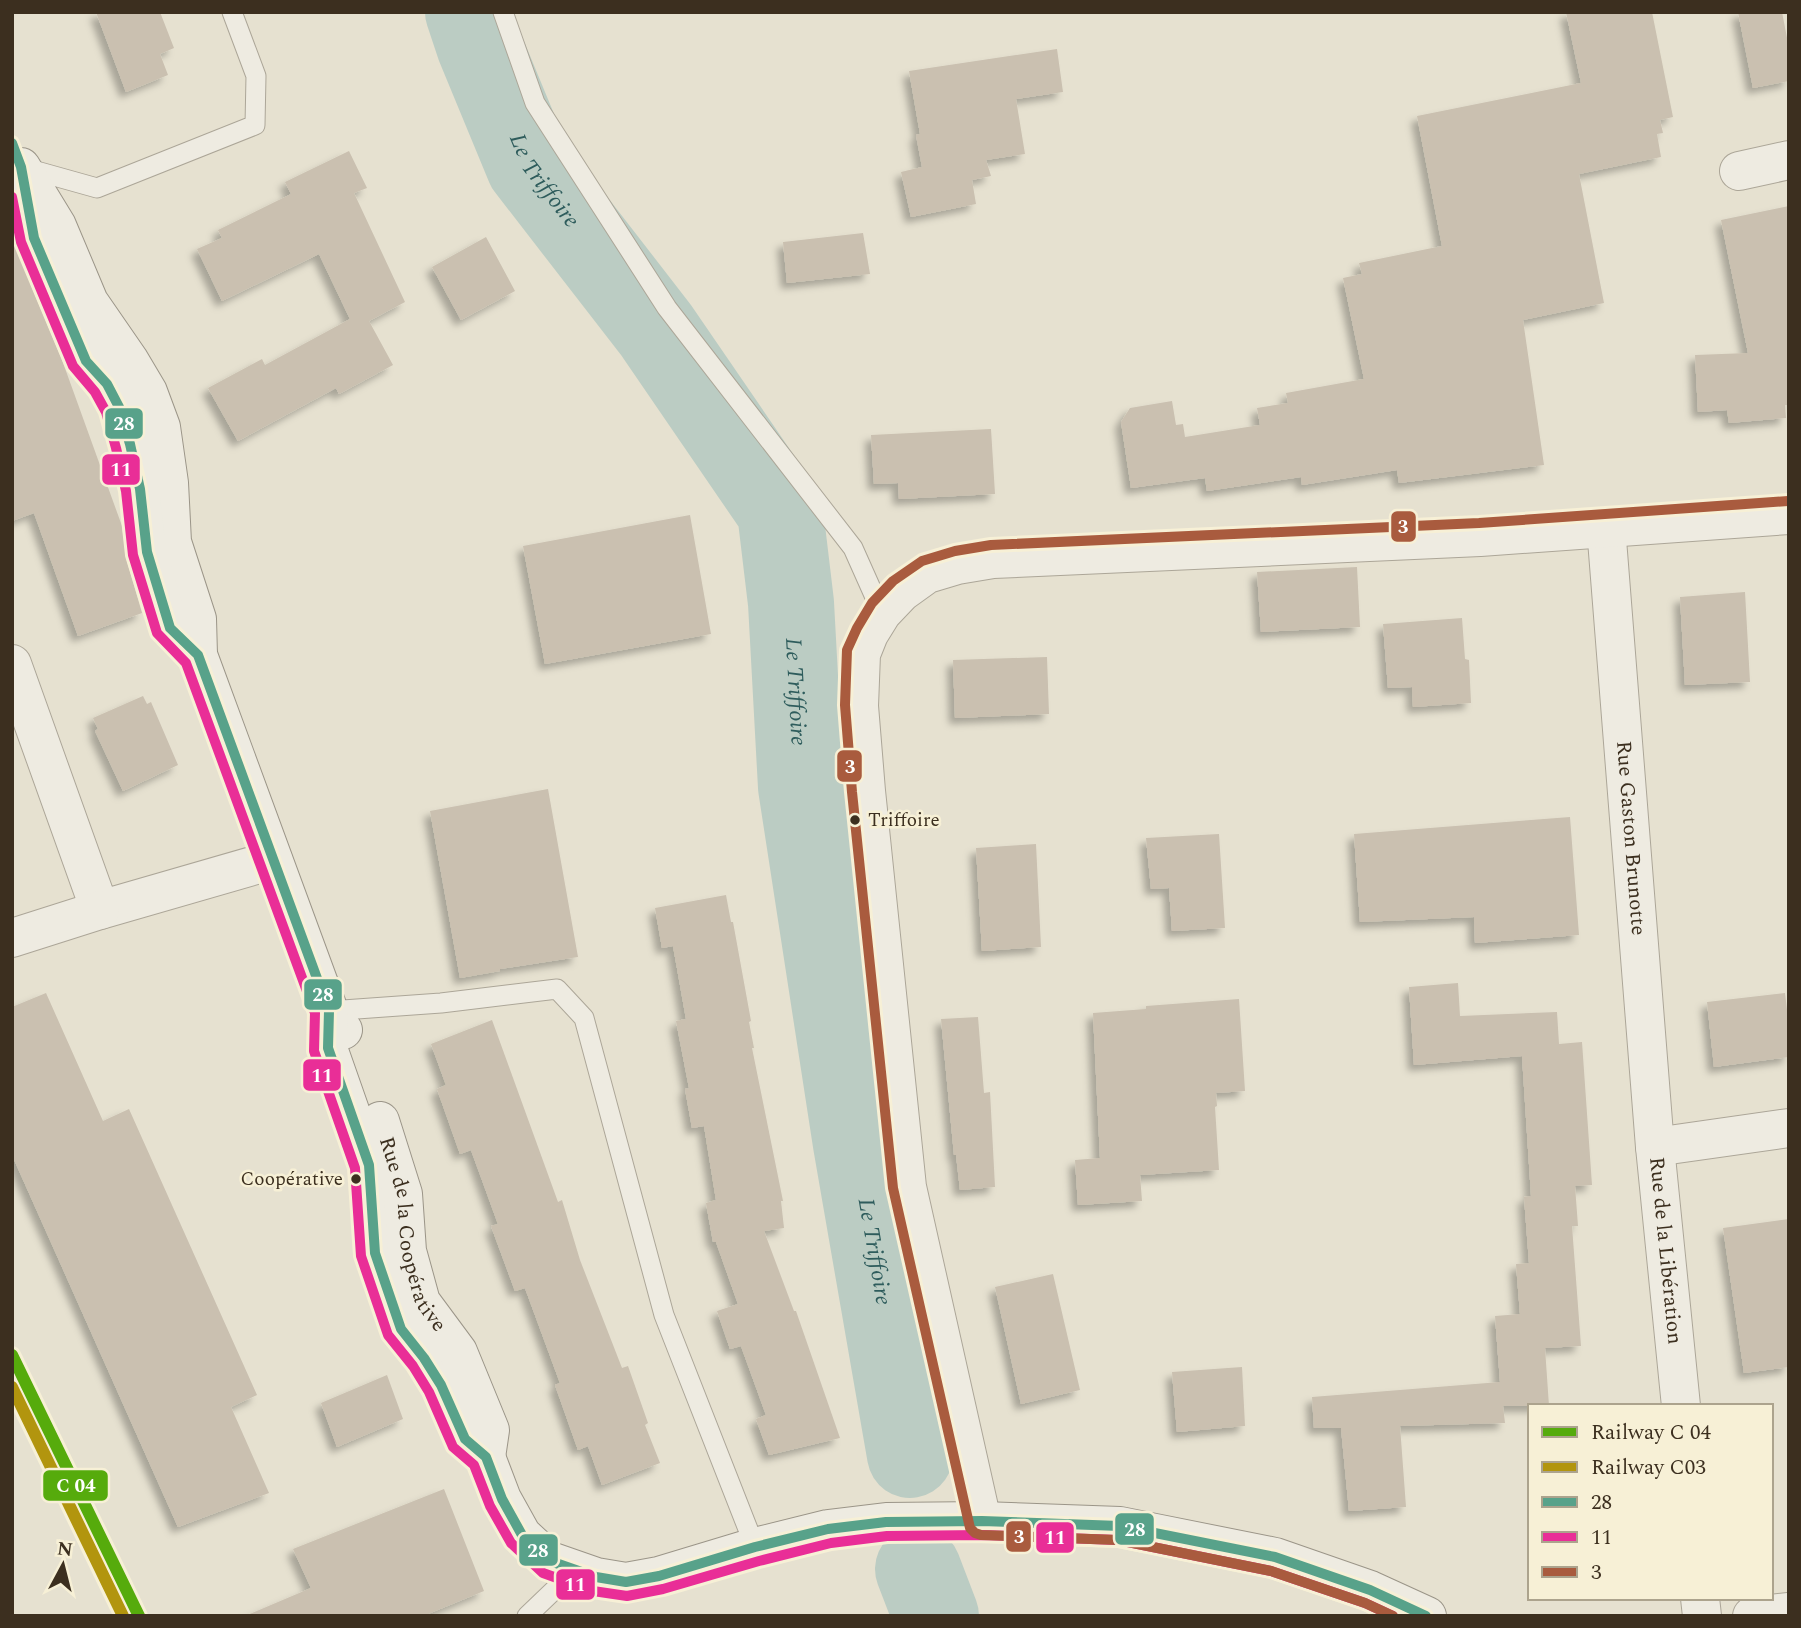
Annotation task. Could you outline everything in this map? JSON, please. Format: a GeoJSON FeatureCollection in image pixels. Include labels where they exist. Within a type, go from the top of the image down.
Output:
{"type":"FeatureCollection","features":[{"type":"Feature","properties":{"kind":"street","name":"Rue de la Coopérative"},"geometry":{"type":"LineString","coordinates":[[17,155],[34,238],[86,361],[107,384],[119,407],[139,489],[147,552],[170,628],[198,655],[329,1011],[354,1044],[403,1194],[407,1251],[421,1302],[458,1352],[490,1430],[486,1457],[502,1499],[522,1535],[550,1561],[574,1571],[626,1582],[659,1576],[755,1547],[828,1529],[886,1522],[982,1521],[1120,1526],[1275,1558],[1370,1590],[1427,1616]]}},
{"type":"Feature","properties":{"kind":"street"},"geometry":{"type":"LineString","coordinates":[[1739,170],[1789,160]]}},
{"type":"Feature","properties":{"kind":"street"},"geometry":{"type":"LineString","coordinates":[[982,1521],[907,1187],[859,706],[861,654],[882,613],[902,592],[926,574],[993,559],[1480,537],[1789,515]]}},
{"type":"Feature","properties":{"kind":"street","name":"Rue Gaston Brunotte"},"geometry":{"type":"LineString","coordinates":[[1606,527],[1655,1147]]}},
{"type":"Feature","properties":{"kind":"street"},"geometry":{"type":"LineString","coordinates":[[12,664],[100,910]]}},
{"type":"Feature","properties":{"kind":"street"},"geometry":{"type":"LineString","coordinates":[[12,938],[273,860]]}},
{"type":"Feature","properties":{"kind":"street","name":"Rue de la Libération"},"geometry":{"type":"LineString","coordinates":[[1681,1404],[1655,1147],[1789,1128]]}},
{"type":"Feature","properties":{"kind":"street"},"geometry":{"type":"LineString","coordinates":[[1752,1616],[1789,1612]]}},
{"type":"Feature","properties":{"kind":"lane"},"geometry":{"type":"LineString","coordinates":[[17,155],[97,188],[255,125],[256,76],[232,12]]}},
{"type":"Feature","properties":{"kind":"lane"},"geometry":{"type":"LineString","coordinates":[[503,12],[535,103],[667,309],[853,548],[882,613]]}},
{"type":"Feature","properties":{"kind":"lane"},"geometry":{"type":"LineString","coordinates":[[329,1011],[441,1003],[557,989],[584,1017],[664,1315],[755,1547]]}},
{"type":"Feature","properties":{"kind":"lane"},"geometry":{"type":"LineString","coordinates":[[527,1616],[574,1571]]}},
{"type":"Feature","properties":{"kind":"building"},"geometry":{"type":"Polygon","coordinates":[[[96,12],[160,12],[174,48],[160,54],[168,75],[126,92],[96,12]]]}},
{"type":"Feature","properties":{"kind":"building"},"geometry":{"type":"Polygon","coordinates":[[[1566,12],[1652,12],[1673,117],[1660,120],[1663,133],[1657,134],[1661,157],[1579,174],[1604,303],[1523,320],[1544,465],[1399,483],[1397,470],[1302,485],[1301,477],[1207,491],[1205,478],[1131,488],[1121,422],[1130,408],[1172,401],[1176,425],[1183,424],[1185,437],[1260,425],[1257,408],[1288,403],[1286,393],[1364,379],[1343,278],[1362,274],[1359,263],[1442,246],[1417,116],[1581,83],[1566,12]]]}},
{"type":"Feature","properties":{"kind":"building"},"geometry":{"type":"Polygon","coordinates":[[[1738,12],[1782,12],[1789,48],[1789,81],[1753,88],[1738,12]]]}},
{"type":"Feature","properties":{"kind":"building"},"geometry":{"type":"Polygon","coordinates":[[[1057,49],[1063,92],[1016,99],[1025,154],[986,160],[991,176],[972,180],[976,204],[911,217],[901,172],[922,167],[916,135],[920,134],[909,71],[1057,49]]]}},
{"type":"Feature","properties":{"kind":"building"},"geometry":{"type":"Polygon","coordinates":[[[349,151],[367,188],[354,193],[405,302],[369,321],[393,365],[339,394],[336,388],[238,441],[208,388],[262,359],[265,365],[350,319],[319,254],[222,301],[197,249],[222,238],[218,230],[291,194],[285,182],[349,151]]]}},
{"type":"Feature","properties":{"kind":"building"},"geometry":{"type":"Polygon","coordinates":[[[1789,206],[1789,405],[1785,405],[1786,418],[1729,423],[1727,410],[1698,412],[1695,355],[1748,353],[1721,220],[1789,206]]]}},
{"type":"Feature","properties":{"kind":"building"},"geometry":{"type":"Polygon","coordinates":[[[863,233],[870,274],[787,283],[783,242],[863,233]]]}},
{"type":"Feature","properties":{"kind":"building"},"geometry":{"type":"Polygon","coordinates":[[[12,237],[17,237],[29,270],[30,283],[62,360],[122,526],[126,558],[142,613],[78,636],[34,513],[12,521],[12,237]]]}},
{"type":"Feature","properties":{"kind":"building"},"geometry":{"type":"Polygon","coordinates":[[[486,237],[515,291],[461,320],[432,267],[486,237]]]}},
{"type":"Feature","properties":{"kind":"building"},"geometry":{"type":"Polygon","coordinates":[[[991,429],[995,494],[899,499],[898,483],[874,484],[871,435],[991,429]]]}},
{"type":"Feature","properties":{"kind":"building"},"geometry":{"type":"Polygon","coordinates":[[[690,515],[711,634],[545,664],[523,546],[690,515]]]}},
{"type":"Feature","properties":{"kind":"building"},"geometry":{"type":"Polygon","coordinates":[[[1357,567],[1360,627],[1261,632],[1257,572],[1357,567]]]}},
{"type":"Feature","properties":{"kind":"building"},"geometry":{"type":"Polygon","coordinates":[[[1745,592],[1750,682],[1685,685],[1680,597],[1745,592]]]}},
{"type":"Feature","properties":{"kind":"building"},"geometry":{"type":"Polygon","coordinates":[[[1462,618],[1465,659],[1469,660],[1471,703],[1413,707],[1412,687],[1388,688],[1383,624],[1462,618]]]}},
{"type":"Feature","properties":{"kind":"building"},"geometry":{"type":"Polygon","coordinates":[[[1047,657],[1049,714],[955,718],[953,660],[1047,657]]]}},
{"type":"Feature","properties":{"kind":"building"},"geometry":{"type":"Polygon","coordinates":[[[143,696],[147,704],[151,702],[178,765],[123,791],[95,731],[98,729],[93,718],[143,696]]]}},
{"type":"Feature","properties":{"kind":"building"},"geometry":{"type":"Polygon","coordinates":[[[548,789],[578,957],[460,978],[430,811],[548,789]]]}},
{"type":"Feature","properties":{"kind":"building"},"geometry":{"type":"Polygon","coordinates":[[[1570,817],[1579,935],[1475,943],[1474,917],[1360,922],[1354,834],[1570,817]]]}},
{"type":"Feature","properties":{"kind":"building"},"geometry":{"type":"Polygon","coordinates":[[[1219,834],[1225,928],[1172,931],[1169,888],[1151,889],[1146,838],[1219,834]]]}},
{"type":"Feature","properties":{"kind":"building"},"geometry":{"type":"Polygon","coordinates":[[[1036,844],[1041,947],[982,951],[976,848],[1036,844]]]}},
{"type":"Feature","properties":{"kind":"building"},"geometry":{"type":"Polygon","coordinates":[[[726,895],[751,1021],[752,1048],[783,1201],[784,1228],[764,1231],[796,1311],[840,1438],[769,1455],[756,1419],[766,1415],[741,1346],[730,1349],[717,1311],[738,1304],[716,1242],[713,1242],[706,1203],[716,1200],[704,1126],[692,1128],[685,1089],[689,1088],[676,1021],[686,1019],[673,946],[662,948],[655,908],[726,895]]]}},
{"type":"Feature","properties":{"kind":"building"},"geometry":{"type":"Polygon","coordinates":[[[1458,983],[1460,1016],[1557,1012],[1559,1044],[1582,1042],[1592,1185],[1575,1186],[1578,1226],[1572,1226],[1581,1346],[1545,1348],[1549,1404],[1503,1406],[1505,1423],[1400,1426],[1406,1507],[1349,1511],[1341,1428],[1314,1428],[1312,1397],[1500,1382],[1495,1316],[1520,1314],[1516,1264],[1529,1263],[1524,1197],[1531,1196],[1522,1056],[1414,1065],[1409,987],[1458,983]]]}},
{"type":"Feature","properties":{"kind":"building"},"geometry":{"type":"Polygon","coordinates":[[[46,993],[103,1121],[129,1109],[257,1395],[231,1407],[269,1493],[178,1527],[12,1155],[12,1007],[46,993]]]}},
{"type":"Feature","properties":{"kind":"building"},"geometry":{"type":"Polygon","coordinates":[[[1785,993],[1789,1057],[1714,1067],[1707,1002],[1785,993]]]}},
{"type":"Feature","properties":{"kind":"building"},"geometry":{"type":"Polygon","coordinates":[[[1239,999],[1245,1091],[1216,1093],[1219,1170],[1140,1175],[1142,1201],[1078,1205],[1075,1160],[1100,1158],[1093,1013],[1239,999]]]}},
{"type":"Feature","properties":{"kind":"building"},"geometry":{"type":"Polygon","coordinates":[[[978,1017],[984,1093],[990,1092],[995,1187],[960,1190],[941,1019],[978,1017]]]}},
{"type":"Feature","properties":{"kind":"building"},"geometry":{"type":"Polygon","coordinates":[[[492,1020],[558,1202],[562,1200],[580,1260],[622,1368],[628,1366],[648,1423],[645,1425],[660,1463],[602,1485],[588,1446],[578,1450],[555,1385],[560,1383],[525,1288],[515,1291],[491,1226],[498,1224],[471,1150],[460,1154],[437,1089],[446,1085],[431,1044],[492,1020]]]}},
{"type":"Feature","properties":{"kind":"building"},"geometry":{"type":"Polygon","coordinates":[[[1789,1219],[1789,1367],[1744,1373],[1723,1228],[1789,1219]]]}},
{"type":"Feature","properties":{"kind":"building"},"geometry":{"type":"Polygon","coordinates":[[[1053,1274],[1080,1390],[1021,1404],[995,1287],[1053,1274]]]}},
{"type":"Feature","properties":{"kind":"building"},"geometry":{"type":"Polygon","coordinates":[[[1242,1367],[1245,1426],[1177,1432],[1172,1372],[1242,1367]]]}},
{"type":"Feature","properties":{"kind":"building"},"geometry":{"type":"Polygon","coordinates":[[[387,1375],[403,1419],[337,1447],[321,1403],[387,1375]]]}},
{"type":"Feature","properties":{"kind":"building"},"geometry":{"type":"Polygon","coordinates":[[[444,1489],[484,1591],[423,1616],[245,1616],[311,1588],[293,1549],[444,1489]]]}},
{"type":"Feature","properties":{"kind":"waterway","name":"Le Triffoire"},"geometry":{"type":"LineString","coordinates":[[468,12],[529,166],[656,330],[780,511],[791,603],[801,787],[856,1144],[910,1455]]}},
{"type":"Feature","properties":{"kind":"waterway","name":"Le Triffoire"},"geometry":{"type":"LineString","coordinates":[[918,1569],[936,1616]]}},
{"type":"Feature","properties":{"kind":"transit line","name":"28"},"geometry":{"type":"LineString","coordinates":[[12,143],[21,167],[34,238],[86,361],[107,384],[119,407],[140,489],[147,552],[170,628],[198,655],[329,1011],[328,1048],[369,1165],[375,1253],[401,1329],[441,1385],[465,1439],[486,1457],[502,1499],[522,1535],[550,1561],[596,1577],[626,1582],[659,1576],[755,1547],[828,1529],[886,1522],[982,1521],[1120,1526],[1275,1557],[1370,1590],[1426,1616]]}},
{"type":"Feature","properties":{"kind":"transit line","name":"11"},"geometry":{"type":"LineString","coordinates":[[12,197],[21,242],[73,366],[95,392],[106,412],[126,491],[133,555],[157,633],[186,663],[315,1013],[314,1051],[355,1168],[361,1256],[388,1335],[413,1366],[429,1392],[453,1447],[474,1465],[490,1506],[511,1543],[543,1573],[593,1591],[627,1596],[663,1589],[831,1543],[887,1536],[982,1535],[1118,1540],[1271,1571],[1365,1603],[1393,1616]]}},
{"type":"Feature","properties":{"kind":"transit line","name":"3"},"geometry":{"type":"LineString","coordinates":[[1393,1616],[1365,1603],[1271,1571],[1118,1540],[981,1535],[970,1528],[893,1188],[852,792],[845,705],[847,650],[872,603],[893,581],[922,561],[955,551],[991,545],[1479,523],[1788,501]]}},
{"type":"Feature","properties":{"kind":"transit line"},"geometry":{"type":"LineString","coordinates":[[12,1355],[139,1616]]}},
{"type":"Feature","properties":{"kind":"rail line","name":"C03"},"geometry":{"type":"LineString","coordinates":[[12,1387],[123,1616]]}},
{"type":"Feature","properties":{"kind":"place","name":"Triffoire"},"geometry":{"type":"Point","coordinates":[855,820]}},
{"type":"Feature","properties":{"kind":"place","name":"Coopérative"},"geometry":{"type":"Point","coordinates":[356,1179]}}]}
